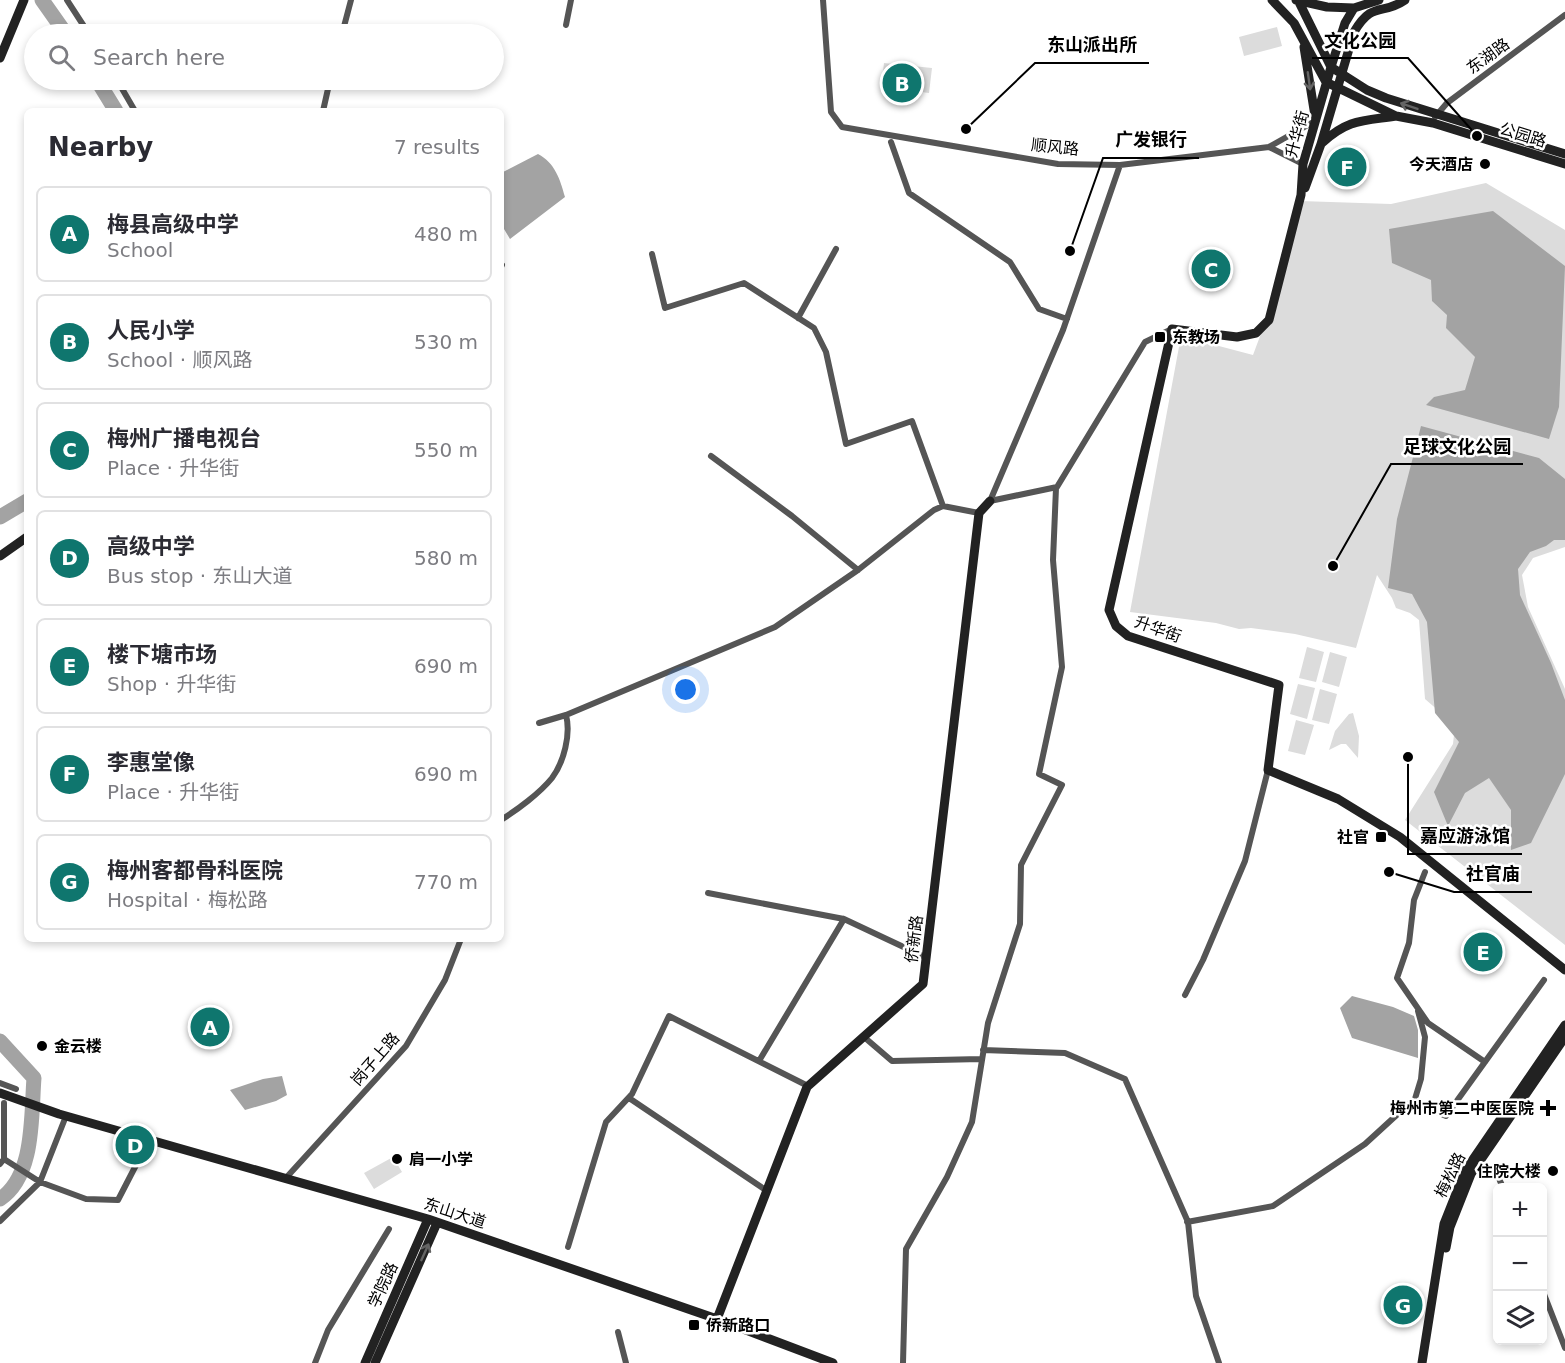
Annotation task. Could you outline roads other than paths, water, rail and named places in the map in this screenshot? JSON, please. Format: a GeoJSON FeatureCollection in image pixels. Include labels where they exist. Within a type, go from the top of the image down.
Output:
{"type":"FeatureCollection","features":[{"type":"Feature","properties":{"kind":"street"},"geometry":{"type":"LineString","coordinates":[[0,58],[24,0]]}},
{"type":"Feature","properties":{"kind":"street"},"geometry":{"type":"LineString","coordinates":[[67,0],[83,24]]}},
{"type":"Feature","properties":{"kind":"street"},"geometry":{"type":"LineString","coordinates":[[345,24],[351,0]]}},
{"type":"Feature","properties":{"kind":"street"},"geometry":{"type":"LineString","coordinates":[[566,25],[571,0]]}},
{"type":"Feature","properties":{"kind":"street","name":"顺风路"},"geometry":{"type":"LineString","coordinates":[[822,0],[831,112],[842,127],[1058,164],[1120,165],[1269,147],[1315,121]]}},
{"type":"Feature","properties":{"kind":"street"},"geometry":{"type":"LineString","coordinates":[[1272,0],[1294,23],[1326,82]]}},
{"type":"Feature","properties":{"kind":"street"},"geometry":{"type":"LineString","coordinates":[[1298,0],[1327,7],[1354,8],[1379,0]]}},
{"type":"Feature","properties":{"kind":"street"},"geometry":{"type":"LineString","coordinates":[[1298,0],[1331,67]]}},
{"type":"Feature","properties":{"kind":"street","name":"升华街"},"geometry":{"type":"LineString","coordinates":[[1268,770],[1279,685],[1128,636],[1116,626],[1109,610],[1172,329],[1237,337],[1256,333],[1269,320],[1301,195],[1321,144],[1354,32],[1362,19],[1371,11],[1406,0]]}},
{"type":"Feature","properties":{"kind":"street","name":"升华街"},"geometry":{"type":"LineString","coordinates":[[1301,195],[1303,164],[1326,82],[1345,23],[1354,8]]}},
{"type":"Feature","properties":{"kind":"street","name":"东湖路"},"geometry":{"type":"LineString","coordinates":[[1435,119],[1447,103],[1565,15]]}},
{"type":"Feature","properties":{"kind":"street"},"geometry":{"type":"LineString","coordinates":[[1304,42],[1315,121]]}},
{"type":"Feature","properties":{"kind":"street","name":"公园路"},"geometry":{"type":"LineString","coordinates":[[1331,67],[1367,90],[1435,119],[1565,164]]}},
{"type":"Feature","properties":{"kind":"street","name":"公园路"},"geometry":{"type":"LineString","coordinates":[[1326,82],[1396,116],[1435,119],[1565,154]]}},
{"type":"Feature","properties":{"kind":"street"},"geometry":{"type":"LineString","coordinates":[[123,90],[133,108]]}},
{"type":"Feature","properties":{"kind":"street"},"geometry":{"type":"LineString","coordinates":[[323,108],[327,90]]}},
{"type":"Feature","properties":{"kind":"street"},"geometry":{"type":"LineString","coordinates":[[1321,144],[1333,133],[1352,122],[1396,116]]}},
{"type":"Feature","properties":{"kind":"street"},"geometry":{"type":"LineString","coordinates":[[891,142],[909,193],[1010,262],[1039,309],[1067,319]]}},
{"type":"Feature","properties":{"kind":"street"},"geometry":{"type":"LineString","coordinates":[[1269,147],[1303,164]]}},
{"type":"Feature","properties":{"kind":"street"},"geometry":{"type":"LineString","coordinates":[[539,723],[566,715],[775,627],[858,570],[934,510],[943,506],[979,513],[990,501],[1067,319],[1120,165]]}},
{"type":"Feature","properties":{"kind":"street"},"geometry":{"type":"LineString","coordinates":[[798,318],[836,249]]}},
{"type":"Feature","properties":{"kind":"street"},"geometry":{"type":"LineString","coordinates":[[652,254],[665,308],[744,284],[814,328],[826,352],[846,444],[912,421],[943,506]]}},
{"type":"Feature","properties":{"kind":"street"},"geometry":{"type":"LineString","coordinates":[[903,1363],[906,1249],[947,1177],[972,1122],[988,1023],[1020,924],[1022,865],[1062,785],[1038,774],[1062,667],[1053,560],[1056,488],[1145,342],[1172,329]]}},
{"type":"Feature","properties":{"kind":"street"},"geometry":{"type":"LineString","coordinates":[[711,456],[792,516],[858,570]]}},
{"type":"Feature","properties":{"kind":"street"},"geometry":{"type":"LineString","coordinates":[[990,501],[1056,488]]}},
{"type":"Feature","properties":{"kind":"street","name":"侨新路"},"geometry":{"type":"LineString","coordinates":[[717,1319],[808,1086],[923,984],[979,513]]}},
{"type":"Feature","properties":{"kind":"street"},"geometry":{"type":"LineString","coordinates":[[0,556],[24,539]]}},
{"type":"Feature","properties":{"kind":"street"},"geometry":{"type":"LineString","coordinates":[[504,818],[553,777],[564,752],[569,726],[566,715]]}},
{"type":"Feature","properties":{"kind":"street"},"geometry":{"type":"LineString","coordinates":[[1185,995],[1203,960],[1245,861],[1268,770],[1338,799],[1400,837],[1565,970]]}},
{"type":"Feature","properties":{"kind":"street"},"geometry":{"type":"LineString","coordinates":[[1425,872],[1414,900],[1409,943],[1397,978],[1428,1023],[1485,1062]]}},
{"type":"Feature","properties":{"kind":"street"},"geometry":{"type":"LineString","coordinates":[[708,893],[844,919],[927,958]]}},
{"type":"Feature","properties":{"kind":"street"},"geometry":{"type":"LineString","coordinates":[[759,1061],[844,919]]}},
{"type":"Feature","properties":{"kind":"street","name":"岗子上路"},"geometry":{"type":"LineString","coordinates":[[285,1179],[406,1046],[445,980],[459,942]]}},
{"type":"Feature","properties":{"kind":"street"},"geometry":{"type":"LineString","coordinates":[[1187,1222],[1273,1206],[1365,1144],[1412,1101],[1446,1116],[1544,980]]}},
{"type":"Feature","properties":{"kind":"street"},"geometry":{"type":"LineString","coordinates":[[1414,1102],[1421,1079],[1425,1037],[1416,1007]]}},
{"type":"Feature","properties":{"kind":"street"},"geometry":{"type":"LineString","coordinates":[[568,1246],[606,1122],[629,1098],[669,1016],[808,1086]]}},
{"type":"Feature","properties":{"kind":"street","name":"梅松路"},"geometry":{"type":"LineString","coordinates":[[1422,1363],[1444,1224],[1465,1171],[1565,1025]]}},
{"type":"Feature","properties":{"kind":"street"},"geometry":{"type":"LineString","coordinates":[[864,1037],[892,1061],[981,1059]]}},
{"type":"Feature","properties":{"kind":"street","name":"梅松路"},"geometry":{"type":"LineString","coordinates":[[1427,1363],[1450,1227],[1471,1174],[1565,1037]]}},
{"type":"Feature","properties":{"kind":"street"},"geometry":{"type":"LineString","coordinates":[[983,1050],[1065,1053],[1125,1080],[1187,1222],[1196,1296],[1219,1363]]}},
{"type":"Feature","properties":{"kind":"street"},"geometry":{"type":"LineString","coordinates":[[0,1083],[16,1089]]}},
{"type":"Feature","properties":{"kind":"street","name":"东山大道"},"geometry":{"type":"LineString","coordinates":[[0,1093],[63,1115],[432,1221],[717,1319],[833,1363]]}},
{"type":"Feature","properties":{"kind":"street"},"geometry":{"type":"LineString","coordinates":[[629,1098],[767,1191]]}},
{"type":"Feature","properties":{"kind":"street"},"geometry":{"type":"LineString","coordinates":[[4,1103],[4,1162],[38,1180],[86,1199],[118,1200],[149,1140]]}},
{"type":"Feature","properties":{"kind":"street"},"geometry":{"type":"LineString","coordinates":[[0,1221],[38,1180],[63,1115]]}},
{"type":"Feature","properties":{"kind":"street"},"geometry":{"type":"LineString","coordinates":[[1480,1161],[1498,1176],[1501,1183]]}},
{"type":"Feature","properties":{"kind":"street","name":"学院路"},"geometry":{"type":"LineString","coordinates":[[365,1363],[432,1221]]}},
{"type":"Feature","properties":{"kind":"street","name":"学院路"},"geometry":{"type":"LineString","coordinates":[[375,1363],[432,1221]]}},
{"type":"Feature","properties":{"kind":"street"},"geometry":{"type":"LineString","coordinates":[[315,1363],[328,1330],[389,1229]]}},
{"type":"Feature","properties":{"kind":"street"},"geometry":{"type":"LineString","coordinates":[[1543,1291],[1565,1348]]}},
{"type":"Feature","properties":{"kind":"street"},"geometry":{"type":"LineString","coordinates":[[618,1332],[626,1363]]}},
{"type":"Feature","properties":{"kind":"waterway"},"geometry":{"type":"LineString","coordinates":[[42,0],[59,24]]}},
{"type":"Feature","properties":{"kind":"waterway"},"geometry":{"type":"LineString","coordinates":[[103,90],[114,108]]}},
{"type":"Feature","properties":{"kind":"waterway"},"geometry":{"type":"LineString","coordinates":[[0,517],[24,503]]}},
{"type":"Feature","properties":{"kind":"waterway"},"geometry":{"type":"LineString","coordinates":[[0,1041],[34,1078],[31,1126],[25,1160],[20,1176],[0,1199]]}},
{"type":"Feature","properties":{"kind":"place","name":"人民小学"},"geometry":{"type":"Point","coordinates":[902,83]}},
{"type":"Feature","properties":{"kind":"place","name":"东山派出所"},"geometry":{"type":"Point","coordinates":[966,129]}},
{"type":"Feature","properties":{"kind":"place","name":"文化公园"},"geometry":{"type":"Point","coordinates":[1477,136]}},
{"type":"Feature","properties":{"kind":"place","name":"今天酒店"},"geometry":{"type":"Point","coordinates":[1485,164]}},
{"type":"Feature","properties":{"kind":"place","name":"李惠堂像"},"geometry":{"type":"Point","coordinates":[1347,167]}},
{"type":"Feature","properties":{"kind":"place","name":"广发银行"},"geometry":{"type":"Point","coordinates":[1070,251]}},
{"type":"Feature","properties":{"kind":"place","name":"梅州广播电视台"},"geometry":{"type":"Point","coordinates":[1211,269]}},
{"type":"Feature","properties":{"kind":"place","name":"东教场"},"geometry":{"type":"Point","coordinates":[1160,337]}},
{"type":"Feature","properties":{"kind":"place","name":"足球文化公园"},"geometry":{"type":"Point","coordinates":[1333,566]}},
{"type":"Feature","properties":{"kind":"place","name":"嘉应游泳馆"},"geometry":{"type":"Point","coordinates":[1408,757]}},
{"type":"Feature","properties":{"kind":"place","name":"社官"},"geometry":{"type":"Point","coordinates":[1381,837]}},
{"type":"Feature","properties":{"kind":"place","name":"社官庙"},"geometry":{"type":"Point","coordinates":[1389,872]}},
{"type":"Feature","properties":{"kind":"place","name":"楼下塘市场"},"geometry":{"type":"Point","coordinates":[1483,952]}},
{"type":"Feature","properties":{"kind":"place","name":"梅县高级中学"},"geometry":{"type":"Point","coordinates":[210,1027]}},
{"type":"Feature","properties":{"kind":"place","name":"金云楼"},"geometry":{"type":"Point","coordinates":[42,1046]}},
{"type":"Feature","properties":{"kind":"place","name":"梅州市第二中医医院"},"geometry":{"type":"Point","coordinates":[1548,1108]}},
{"type":"Feature","properties":{"kind":"place","name":"高级中学"},"geometry":{"type":"Point","coordinates":[135,1145]}},
{"type":"Feature","properties":{"kind":"place","name":"肩一小学"},"geometry":{"type":"Point","coordinates":[397,1159]}},
{"type":"Feature","properties":{"kind":"place","name":"住院大楼"},"geometry":{"type":"Point","coordinates":[1553,1171]}},
{"type":"Feature","properties":{"kind":"place","name":"梅州客都骨科医院"},"geometry":{"type":"Point","coordinates":[1403,1305]}},
{"type":"Feature","properties":{"kind":"place","name":"侨新路口"},"geometry":{"type":"Point","coordinates":[694,1325]}}]}
